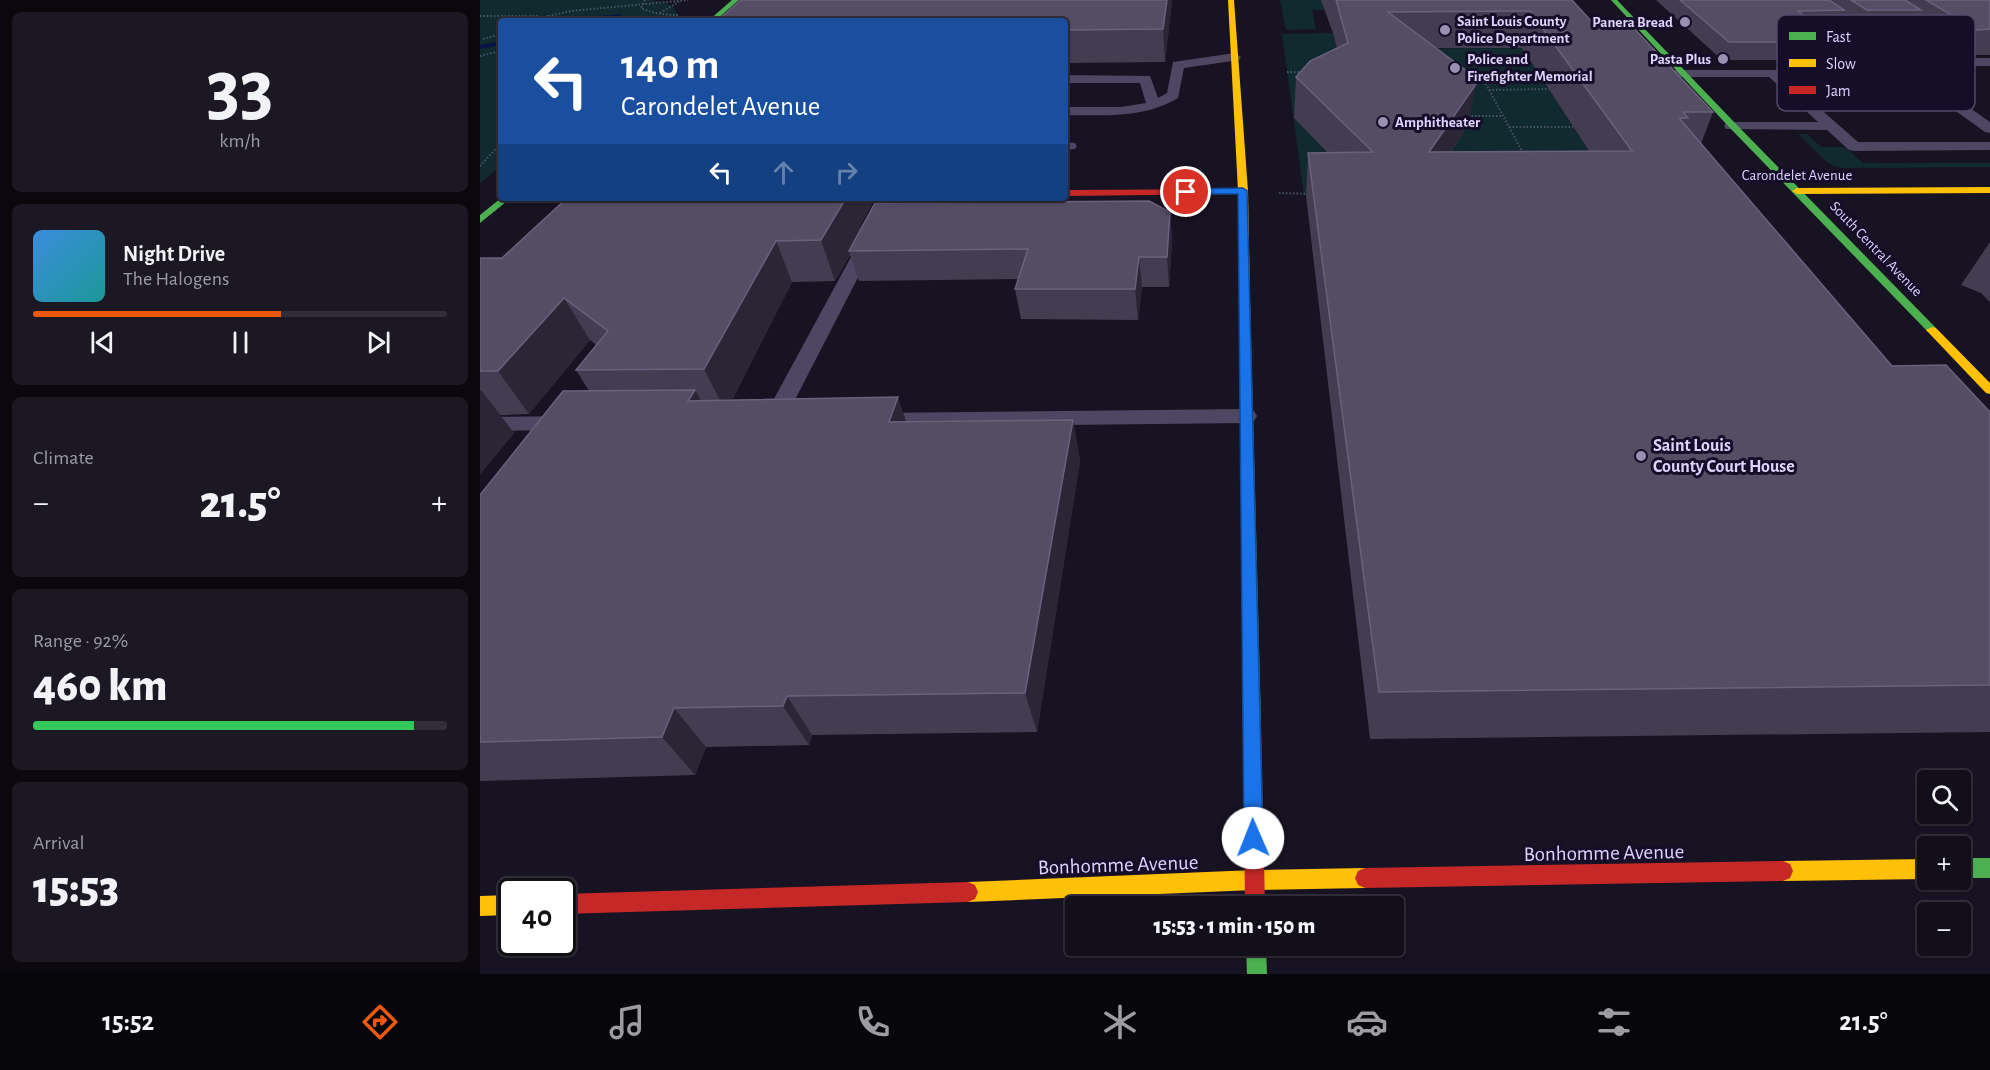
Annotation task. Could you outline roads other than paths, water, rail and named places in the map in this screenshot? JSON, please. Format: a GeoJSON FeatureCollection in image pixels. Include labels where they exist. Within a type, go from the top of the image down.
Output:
{"type":"FeatureCollection","features":[{"type":"Feature","properties":{"kind":"street"},"geometry":{"type":"LineString","coordinates":[[715,18],[736,0]]}},
{"type":"Feature","properties":{"kind":"street"},"geometry":{"type":"LineString","coordinates":[[1232,0],[1243,191],[1255,896]]}},
{"type":"Feature","properties":{"kind":"street","name":"South Central Avenue"},"geometry":{"type":"LineString","coordinates":[[1614,0],[1731,126],[1990,390]]}},
{"type":"Feature","properties":{"kind":"street","name":"Carondelet Avenue"},"geometry":{"type":"LineString","coordinates":[[1797,191],[1990,190]]}},
{"type":"Feature","properties":{"kind":"street"},"geometry":{"type":"LineString","coordinates":[[1068,193],[1243,191]]}},
{"type":"Feature","properties":{"kind":"street"},"geometry":{"type":"LineString","coordinates":[[480,220],[502,201]]}},
{"type":"Feature","properties":{"kind":"street"},"geometry":{"type":"LineString","coordinates":[[1971,868],[1990,868]]}},
{"type":"Feature","properties":{"kind":"street","name":"Bonhomme Avenue"},"geometry":{"type":"LineString","coordinates":[[576,904],[951,893],[1254,880],[1917,869]]}},
{"type":"Feature","properties":{"kind":"street"},"geometry":{"type":"LineString","coordinates":[[480,906],[498,905]]}},
{"type":"Feature","properties":{"kind":"street"},"geometry":{"type":"LineString","coordinates":[[1256,956],[1257,974]]}},
{"type":"Feature","properties":{"kind":"lane"},"geometry":{"type":"LineString","coordinates":[[1807,0],[1829,15]]}},
{"type":"Feature","properties":{"kind":"lane"},"geometry":{"type":"LineString","coordinates":[[1068,111],[1134,109],[1153,105],[1173,95],[1178,65],[1235,57]]}},
{"type":"Feature","properties":{"kind":"lane"},"geometry":{"type":"LineString","coordinates":[[1680,73],[1777,73]]}},
{"type":"Feature","properties":{"kind":"lane"},"geometry":{"type":"LineString","coordinates":[[1772,73],[1777,77]]}},
{"type":"Feature","properties":{"kind":"lane"},"geometry":{"type":"LineString","coordinates":[[1068,79],[1142,78],[1147,82],[1153,105]]}},
{"type":"Feature","properties":{"kind":"lane"},"geometry":{"type":"LineString","coordinates":[[1814,111],[1854,147],[1990,146]]}},
{"type":"Feature","properties":{"kind":"lane"},"geometry":{"type":"LineString","coordinates":[[1965,111],[1990,129]]}},
{"type":"Feature","properties":{"kind":"lane"},"geometry":{"type":"LineString","coordinates":[[1731,126],[1831,126]]}},
{"type":"Feature","properties":{"kind":"lane"},"geometry":{"type":"LineString","coordinates":[[773,421],[889,201]]}},
{"type":"Feature","properties":{"kind":"lane"},"geometry":{"type":"LineString","coordinates":[[855,420],[1246,416]]}},
{"type":"Feature","properties":{"kind":"lane"},"geometry":{"type":"LineString","coordinates":[[750,421],[797,420]]}},
{"type":"Feature","properties":{"kind":"lane"},"geometry":{"type":"LineString","coordinates":[[480,424],[597,422]]}},
{"type":"Feature","properties":{"kind":"waterway"},"geometry":{"type":"LineString","coordinates":[[601,18],[620,16]]}},
{"type":"Feature","properties":{"kind":"waterway"},"geometry":{"type":"LineString","coordinates":[[480,47],[498,44]]}},
{"type":"Feature","properties":{"kind":"place","name":"Panera Bread"},"geometry":{"type":"Point","coordinates":[1685,22]}},
{"type":"Feature","properties":{"kind":"place","name":"Saint Louis County Police Department"},"geometry":{"type":"Point","coordinates":[1445,30]}},
{"type":"Feature","properties":{"kind":"place","name":"Pasta Plus"},"geometry":{"type":"Point","coordinates":[1723,59]}},
{"type":"Feature","properties":{"kind":"place","name":"Police and Firefighter Memorial"},"geometry":{"type":"Point","coordinates":[1455,68]}},
{"type":"Feature","properties":{"kind":"place","name":"Amphitheater"},"geometry":{"type":"Point","coordinates":[1383,122]}},
{"type":"Feature","properties":{"kind":"place","name":"Saint Louis County Court House"},"geometry":{"type":"Point","coordinates":[1641,456]}}]}
